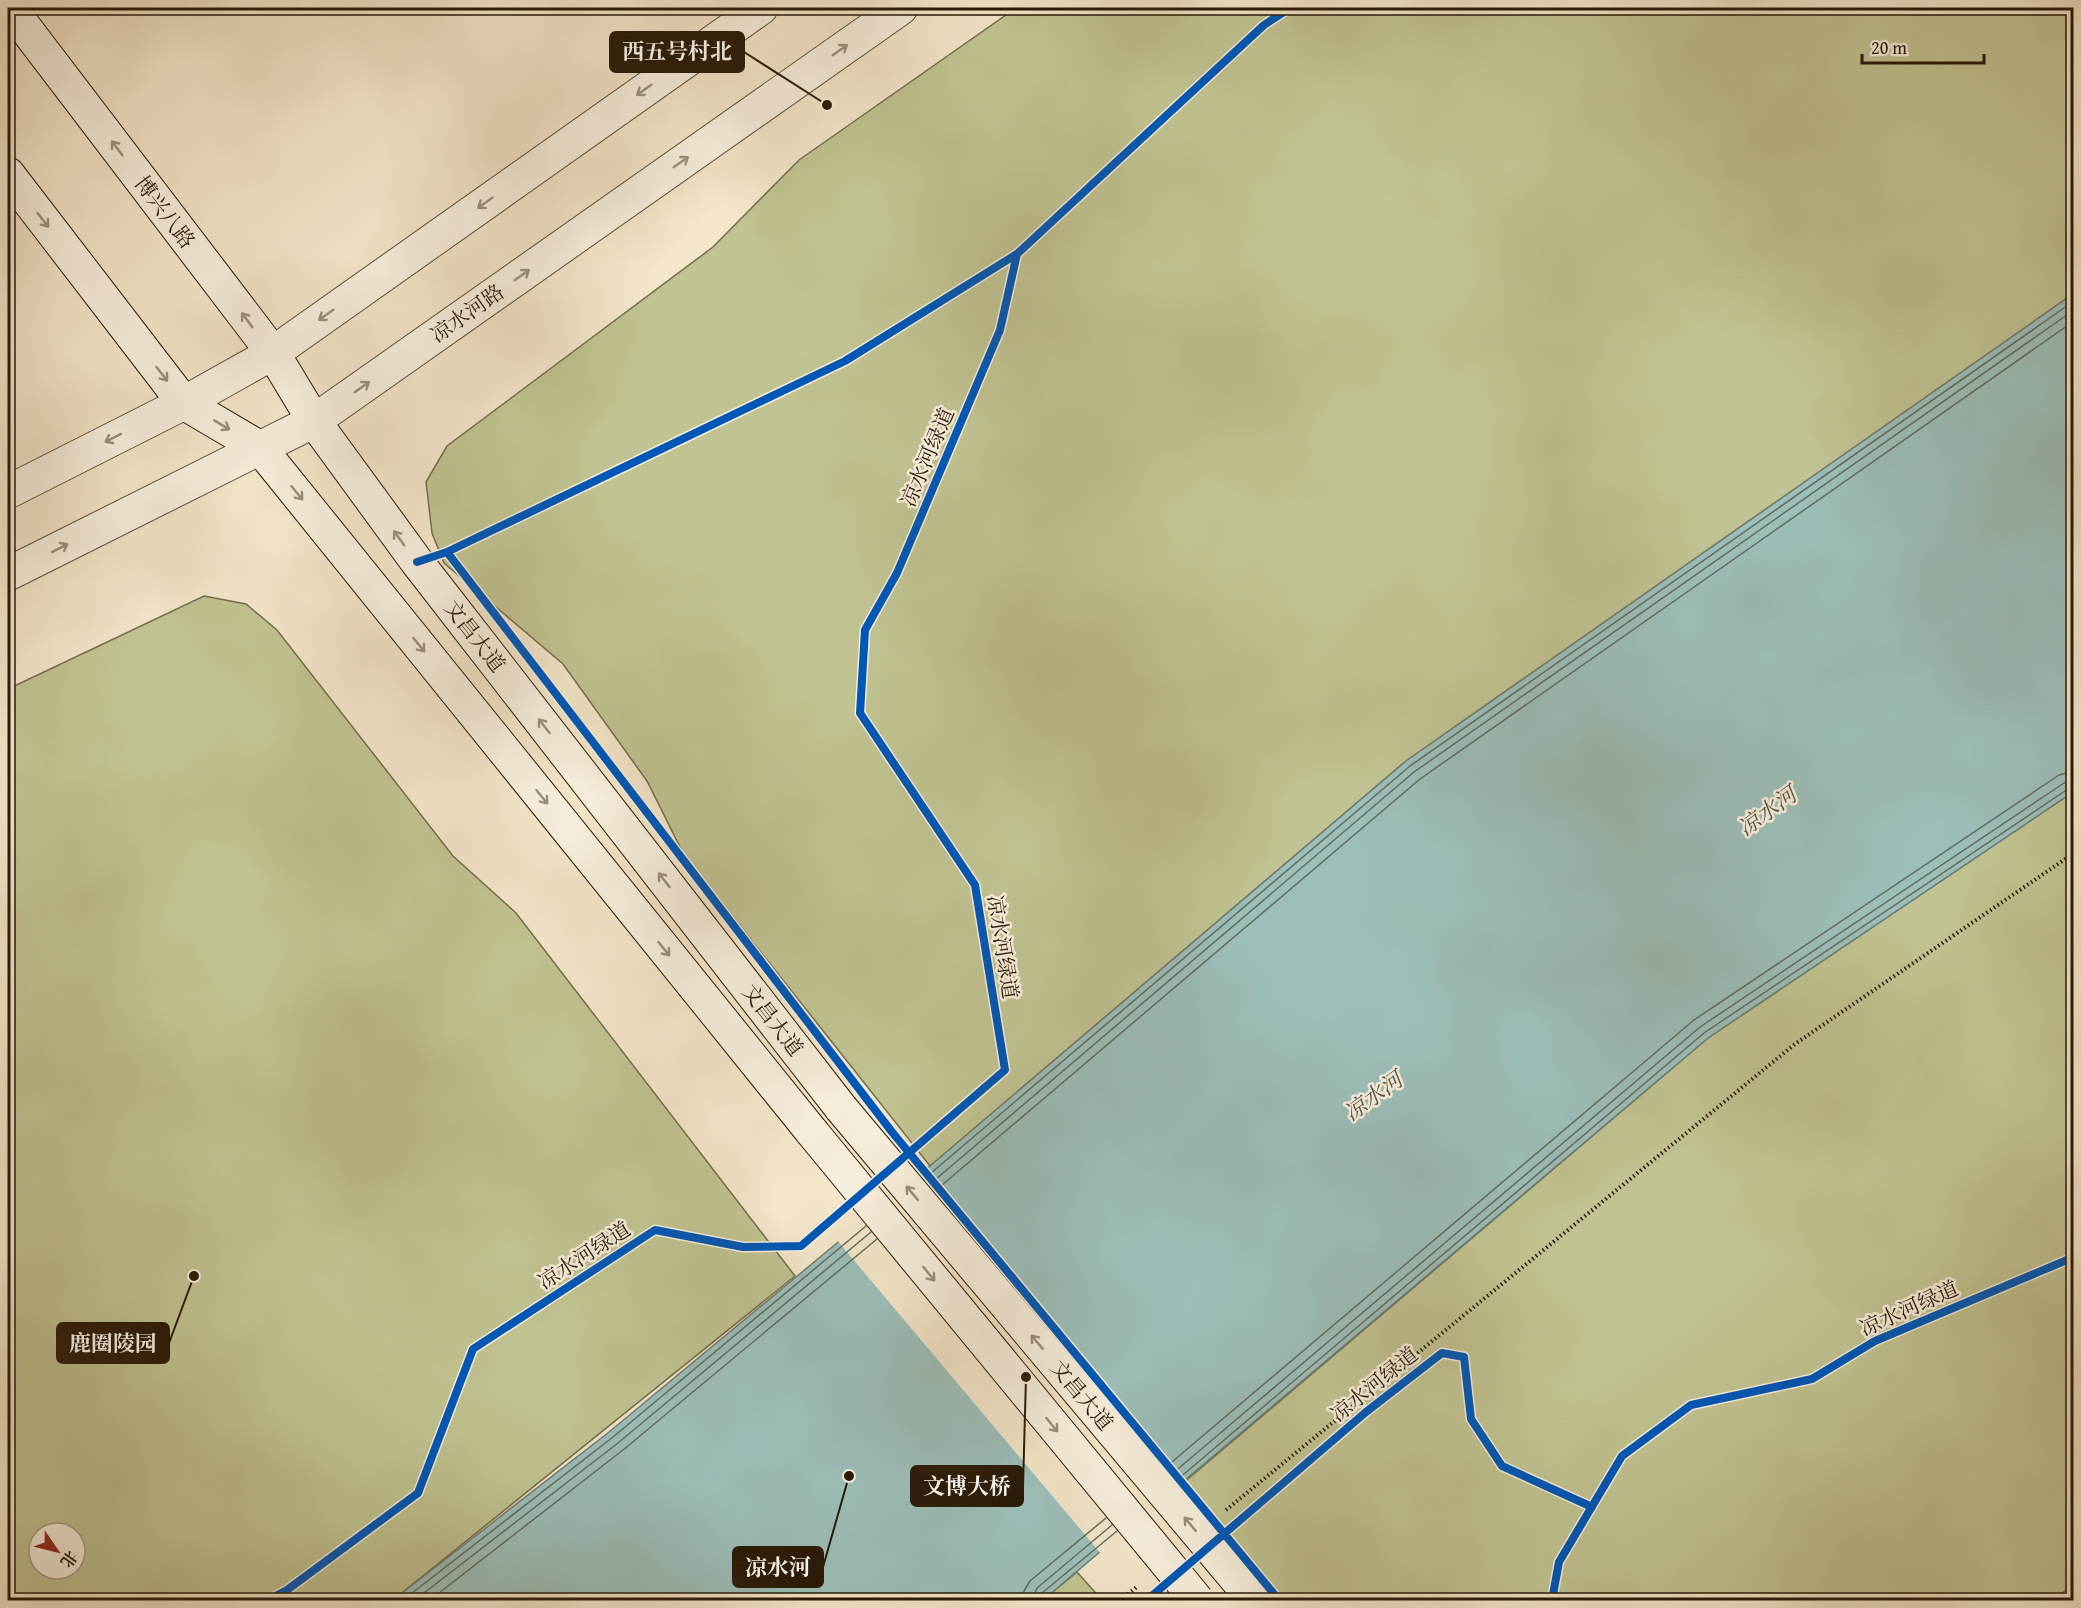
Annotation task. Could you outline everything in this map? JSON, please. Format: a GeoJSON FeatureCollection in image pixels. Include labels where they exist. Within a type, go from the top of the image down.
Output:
{"type":"FeatureCollection","features":[{"type":"Feature","properties":{"kind":"main road","name":"博兴八路"},"geometry":{"type":"LineString","coordinates":[[10,8],[273,353],[315,421]]}},
{"type":"Feature","properties":{"kind":"main road"},"geometry":{"type":"LineString","coordinates":[[8,492],[184,403],[273,353],[760,8]]}},
{"type":"Feature","properties":{"kind":"main road","name":"凉水河路"},"geometry":{"type":"LineString","coordinates":[[8,574],[315,421],[901,8]]}},
{"type":"Feature","properties":{"kind":"main road"},"geometry":{"type":"LineString","coordinates":[[8,174],[184,403],[260,448]]}},
{"type":"Feature","properties":{"kind":"main road","name":"文昌大道"},"geometry":{"type":"LineString","coordinates":[[315,421],[424,571],[841,1108],[1254,1600]]}},
{"type":"Feature","properties":{"kind":"main road","name":"文昌大道"},"geometry":{"type":"LineString","coordinates":[[260,448],[812,1132],[1197,1600]]}},
{"type":"Feature","properties":{"kind":"path"},"geometry":{"type":"LineString","coordinates":[[1220,1516],[1795,1044],[2073,853]]}},
{"type":"Feature","properties":{"kind":"path"},"geometry":{"type":"LineString","coordinates":[[1121,1600],[1139,1585]]}},
{"type":"Feature","properties":{"kind":"green space"},"geometry":{"type":"Polygon","coordinates":[[[1016,8],[2073,8],[2073,294],[1406,761],[930,1166],[684,855],[647,781],[563,664],[444,563],[432,533],[426,482],[447,446],[713,247],[799,160],[1016,8]]]}},
{"type":"Feature","properties":{"kind":"green space"},"geometry":{"type":"Polygon","coordinates":[[[204,596],[246,604],[277,630],[453,856],[516,913],[795,1276],[393,1600],[8,1600],[8,689],[204,596]]]}},
{"type":"Feature","properties":{"kind":"green space"},"geometry":{"type":"Polygon","coordinates":[[[2073,792],[2073,1585],[2052,1600],[1268,1600],[1175,1490],[1708,1038],[2073,792]]]}},
{"type":"Feature","properties":{"kind":"green space"},"geometry":{"type":"Polygon","coordinates":[[[1077,1572],[1102,1600],[1043,1600],[1077,1572]]]}},
{"type":"Feature","properties":{"kind":"water"},"geometry":{"type":"Polygon","coordinates":[[[2073,294],[2073,792],[1708,1038],[1043,1600],[393,1600],[609,1432],[930,1166],[1406,761],[2073,294]]]}},
{"type":"Feature","properties":{"kind":"pier"},"geometry":{"type":"Polygon","coordinates":[[[923,1168],[1188,1482],[1102,1555],[836,1239],[923,1168]]]}},
{"type":"Feature","properties":{"kind":"cycle path","name":"凉水河绿道"},"geometry":{"type":"LineString","coordinates":[[268,1600],[287,1590],[418,1493],[473,1349],[655,1230],[743,1247],[801,1246],[1005,1070],[975,885],[860,713],[865,630],[897,573],[1000,330],[1017,254],[1264,25],[1290,8]]}},
{"type":"Feature","properties":{"kind":"cycle path"},"geometry":{"type":"LineString","coordinates":[[417,562],[447,552],[845,361],[1017,254]]}},
{"type":"Feature","properties":{"kind":"cycle path"},"geometry":{"type":"LineString","coordinates":[[447,552],[892,1132],[1279,1600]]}},
{"type":"Feature","properties":{"kind":"cycle path","name":"凉水河绿道"},"geometry":{"type":"LineString","coordinates":[[1552,1600],[1559,1562],[1622,1456],[1691,1405],[1812,1379],[1875,1341],[2074,1257]]}},
{"type":"Feature","properties":{"kind":"cycle path","name":"凉水河绿道"},"geometry":{"type":"LineString","coordinates":[[1147,1600],[1366,1412],[1442,1353],[1464,1357],[1471,1419],[1502,1466],[1592,1507]]}},
{"type":"Feature","properties":{"kind":"place","name":"西五号村北"},"geometry":{"type":"Point","coordinates":[827,105]}},
{"type":"Feature","properties":{"kind":"place","name":"鹿圈陵园"},"geometry":{"type":"Point","coordinates":[194,1276]}},
{"type":"Feature","properties":{"kind":"place","name":"文博大桥"},"geometry":{"type":"Point","coordinates":[1026,1377]}},
{"type":"Feature","properties":{"kind":"place","name":"凉水河"},"geometry":{"type":"Point","coordinates":[849,1476]}}]}
